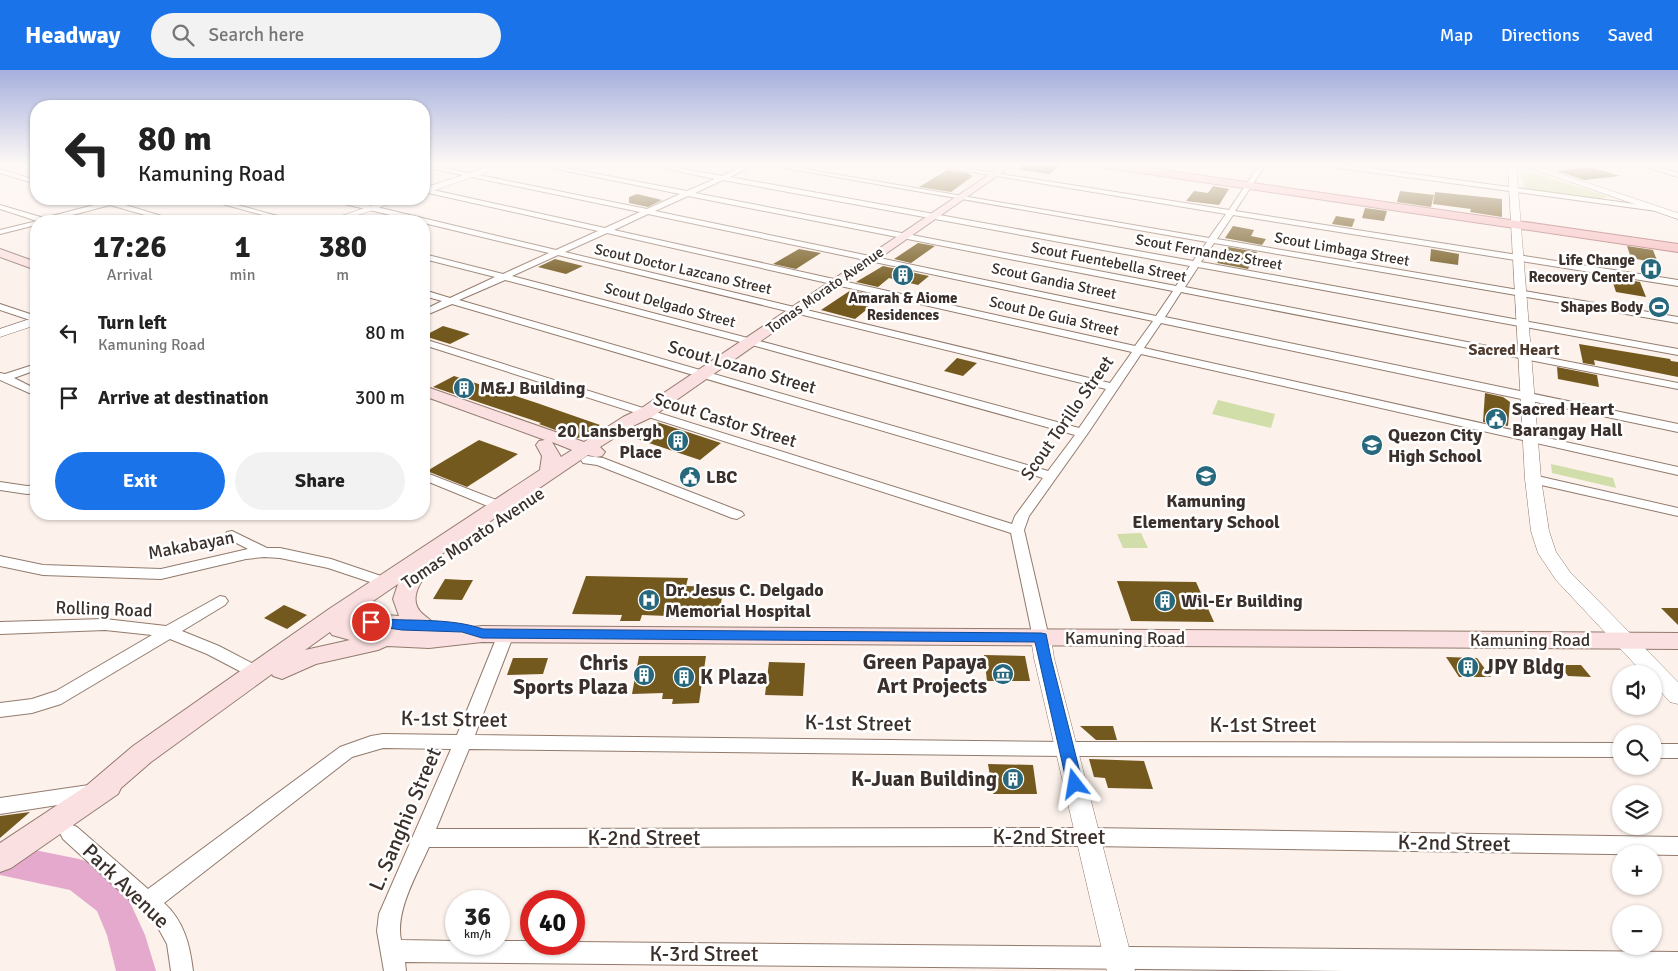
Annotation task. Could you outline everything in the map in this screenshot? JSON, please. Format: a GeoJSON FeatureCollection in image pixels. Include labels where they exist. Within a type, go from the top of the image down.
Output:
{"type":"FeatureCollection","features":[{"type":"Feature","properties":{"kind":"main road","name":"Tomas Morato Avenue"},"geometry":{"type":"LineString","coordinates":[[97,792],[153,760],[282,670],[344,620],[385,582],[639,424],[646,413],[946,206]]}},
{"type":"Feature","properties":{"kind":"main road"},"geometry":{"type":"LineString","coordinates":[[1388,206],[1678,248]]}},
{"type":"Feature","properties":{"kind":"main road"},"geometry":{"type":"LineString","coordinates":[[0,243],[30,254]]}},
{"type":"Feature","properties":{"kind":"main road"},"geometry":{"type":"LineString","coordinates":[[0,253],[30,264]]}},
{"type":"Feature","properties":{"kind":"main road"},"geometry":{"type":"LineString","coordinates":[[430,393],[590,456]]}},
{"type":"Feature","properties":{"kind":"main road"},"geometry":{"type":"LineString","coordinates":[[430,404],[546,445],[590,456]]}},
{"type":"Feature","properties":{"kind":"main road"},"geometry":{"type":"LineString","coordinates":[[546,445],[552,454],[553,460],[548,474]]}},
{"type":"Feature","properties":{"kind":"main road","name":"Tomas Morato Avenue"},"geometry":{"type":"LineString","coordinates":[[0,859],[59,830],[97,792],[142,754],[257,673],[412,579],[548,474],[590,456]]}},
{"type":"Feature","properties":{"kind":"main road"},"geometry":{"type":"LineString","coordinates":[[412,579],[406,586],[404,602],[411,619],[423,626]]}},
{"type":"Feature","properties":{"kind":"main road","name":"Kamuning Road"},"geometry":{"type":"LineString","coordinates":[[344,620],[366,636],[397,639],[455,639],[482,634],[506,634],[1678,641]]}},
{"type":"Feature","properties":{"kind":"main road","name":"Kamuning Road"},"geometry":{"type":"LineString","coordinates":[[344,620],[463,627],[482,634]]}},
{"type":"Feature","properties":{"kind":"main road"},"geometry":{"type":"LineString","coordinates":[[282,670],[310,657],[397,639]]}},
{"type":"Feature","properties":{"kind":"street"},"geometry":{"type":"LineString","coordinates":[[66,215],[99,206]]}},
{"type":"Feature","properties":{"kind":"street"},"geometry":{"type":"LineString","coordinates":[[121,206],[153,215]]}},
{"type":"Feature","properties":{"kind":"street"},"geometry":{"type":"LineString","coordinates":[[235,206],[269,215]]}},
{"type":"Feature","properties":{"kind":"street","name":"Scout Doctor Lazcano Street"},"geometry":{"type":"LineString","coordinates":[[364,206],[401,215]]}},
{"type":"Feature","properties":{"kind":"street"},"geometry":{"type":"LineString","coordinates":[[350,215],[378,206]]}},
{"type":"Feature","properties":{"kind":"street","name":"Scout De Guia Street"},"geometry":{"type":"LineString","coordinates":[[494,206],[1678,471]]}},
{"type":"Feature","properties":{"kind":"street","name":"Scout Gandia Street"},"geometry":{"type":"LineString","coordinates":[[619,206],[1678,428]]}},
{"type":"Feature","properties":{"kind":"street"},"geometry":{"type":"LineString","coordinates":[[430,310],[661,206]]}},
{"type":"Feature","properties":{"kind":"street","name":"Scout Fuentebella Street"},"geometry":{"type":"LineString","coordinates":[[750,206],[1678,386]]}},
{"type":"Feature","properties":{"kind":"street","name":"Scout Fernandez Street"},"geometry":{"type":"LineString","coordinates":[[878,206],[1678,352]]}},
{"type":"Feature","properties":{"kind":"street","name":"Scout Limbaga Street"},"geometry":{"type":"LineString","coordinates":[[1016,206],[1210,241],[1678,320]]}},
{"type":"Feature","properties":{"kind":"street"},"geometry":{"type":"LineString","coordinates":[[1199,206],[1678,283]]}},
{"type":"Feature","properties":{"kind":"street","name":"Scout Torillo Street"},"geometry":{"type":"LineString","coordinates":[[1017,530],[1022,516],[1082,433],[1136,350],[1235,206]]}},
{"type":"Feature","properties":{"kind":"street"},"geometry":{"type":"LineString","coordinates":[[1515,206],[1533,479],[1540,531],[1547,553],[1564,576],[1678,696]]}},
{"type":"Feature","properties":{"kind":"street"},"geometry":{"type":"LineString","coordinates":[[1637,206],[1657,209]]}},
{"type":"Feature","properties":{"kind":"street"},"geometry":{"type":"LineString","coordinates":[[1649,206],[1678,216]]}},
{"type":"Feature","properties":{"kind":"street"},"geometry":{"type":"LineString","coordinates":[[0,207],[30,217]]}},
{"type":"Feature","properties":{"kind":"street","name":"Scout Doctor Lazcano Street"},"geometry":{"type":"LineString","coordinates":[[430,222],[1112,387]]}},
{"type":"Feature","properties":{"kind":"street"},"geometry":{"type":"LineString","coordinates":[[0,232],[30,224]]}},
{"type":"Feature","properties":{"kind":"street","name":"Scout Delgado Street"},"geometry":{"type":"LineString","coordinates":[[430,258],[750,342],[1082,433]]}},
{"type":"Feature","properties":{"kind":"street","name":"Scout Lozano Street"},"geometry":{"type":"LineString","coordinates":[[430,295],[1050,476]]}},
{"type":"Feature","properties":{"kind":"street"},"geometry":{"type":"LineString","coordinates":[[0,307],[30,318]]}},
{"type":"Feature","properties":{"kind":"street"},"geometry":{"type":"LineString","coordinates":[[0,333],[30,322]]}},
{"type":"Feature","properties":{"kind":"street","name":"Scout Castor Street"},"geometry":{"type":"LineString","coordinates":[[430,344],[1017,530]]}},
{"type":"Feature","properties":{"kind":"street"},"geometry":{"type":"LineString","coordinates":[[2,377],[30,369]]}},
{"type":"Feature","properties":{"kind":"street"},"geometry":{"type":"LineString","coordinates":[[2,377],[30,390]]}},
{"type":"Feature","properties":{"kind":"street"},"geometry":{"type":"LineString","coordinates":[[590,456],[736,515]]}},
{"type":"Feature","properties":{"kind":"street"},"geometry":{"type":"LineString","coordinates":[[430,478],[505,508]]}},
{"type":"Feature","properties":{"kind":"street"},"geometry":{"type":"LineString","coordinates":[[1533,479],[1678,512]]}},
{"type":"Feature","properties":{"kind":"street"},"geometry":{"type":"LineString","coordinates":[[0,486],[30,490]]}},
{"type":"Feature","properties":{"kind":"street"},"geometry":{"type":"LineString","coordinates":[[1017,530],[1044,658],[1119,964]]}},
{"type":"Feature","properties":{"kind":"street"},"geometry":{"type":"LineString","coordinates":[[232,535],[264,552]]}},
{"type":"Feature","properties":{"kind":"street","name":"Makabayan"},"geometry":{"type":"LineString","coordinates":[[0,562],[43,570],[160,574],[246,554],[264,552],[280,553],[331,564],[385,582]]}},
{"type":"Feature","properties":{"kind":"street"},"geometry":{"type":"LineString","coordinates":[[0,710],[33,708],[47,704],[220,601]]}},
{"type":"Feature","properties":{"kind":"street","name":"Rolling Road"},"geometry":{"type":"LineString","coordinates":[[0,628],[135,626],[168,633],[207,647],[257,673]]}},
{"type":"Feature","properties":{"kind":"street","name":"L. Sanghio Street"},"geometry":{"type":"LineString","coordinates":[[392,961],[388,931],[390,914],[463,743],[506,634]]}},
{"type":"Feature","properties":{"kind":"street","name":"K-1st Street"},"geometry":{"type":"LineString","coordinates":[[148,902],[346,752],[371,743],[383,741],[1066,748],[1612,750]]}},
{"type":"Feature","properties":{"kind":"street"},"geometry":{"type":"LineString","coordinates":[[1662,751],[1678,751]]}},
{"type":"Feature","properties":{"kind":"street"},"geometry":{"type":"LineString","coordinates":[[0,806],[97,792]]}},
{"type":"Feature","properties":{"kind":"street","name":"Park Avenue"},"geometry":{"type":"LineString","coordinates":[[59,830],[164,917],[172,928],[182,958],[182,971]]}},
{"type":"Feature","properties":{"kind":"street","name":"K-2nd Street"},"geometry":{"type":"LineString","coordinates":[[421,838],[1089,837],[1678,846]]}},
{"type":"Feature","properties":{"kind":"street","name":"K-3rd Street"},"geometry":{"type":"LineString","coordinates":[[392,961],[1119,964],[1678,963]]}},
{"type":"Feature","properties":{"kind":"green space"},"geometry":{"type":"Polygon","coordinates":[[[1218,400],[1275,414],[1271,428],[1212,414],[1218,400]]]}},
{"type":"Feature","properties":{"kind":"green space"},"geometry":{"type":"Polygon","coordinates":[[[1551,464],[1613,478],[1616,488],[1552,473],[1551,464]]]}},
{"type":"Feature","properties":{"kind":"green space"},"geometry":{"type":"Polygon","coordinates":[[[1141,533],[1148,548],[1123,548],[1117,534],[1141,533]]]}},
{"type":"Feature","properties":{"kind":"building"},"geometry":{"type":"Polygon","coordinates":[[[1449,206],[1502,206],[1502,217],[1470,212],[1471,209],[1449,206]]]}},
{"type":"Feature","properties":{"kind":"building"},"geometry":{"type":"Polygon","coordinates":[[[1365,208],[1387,211],[1384,221],[1362,218],[1365,208]]]}},
{"type":"Feature","properties":{"kind":"building"},"geometry":{"type":"Polygon","coordinates":[[[1336,216],[1355,219],[1352,227],[1332,224],[1336,216]]]}},
{"type":"Feature","properties":{"kind":"building"},"geometry":{"type":"Polygon","coordinates":[[[1233,226],[1254,230],[1251,236],[1266,239],[1262,245],[1225,238],[1233,226]]]}},
{"type":"Feature","properties":{"kind":"building"},"geometry":{"type":"Polygon","coordinates":[[[918,243],[935,246],[911,263],[894,259],[918,243]]]}},
{"type":"Feature","properties":{"kind":"building"},"geometry":{"type":"Polygon","coordinates":[[[1627,246],[1653,250],[1658,263],[1631,258],[1627,246]]]}},
{"type":"Feature","properties":{"kind":"building"},"geometry":{"type":"Polygon","coordinates":[[[1228,247],[1257,252],[1248,269],[1217,263],[1228,247]]]}},
{"type":"Feature","properties":{"kind":"building"},"geometry":{"type":"Polygon","coordinates":[[[799,249],[821,253],[796,269],[773,264],[799,249]]]}},
{"type":"Feature","properties":{"kind":"building"},"geometry":{"type":"Polygon","coordinates":[[[1431,249],[1459,254],[1458,265],[1430,261],[1431,249]]]}},
{"type":"Feature","properties":{"kind":"building"},"geometry":{"type":"Polygon","coordinates":[[[555,259],[583,266],[566,274],[538,267],[555,259]]]}},
{"type":"Feature","properties":{"kind":"building","name":"Amarah & Aiome Residences"},"geometry":{"type":"Polygon","coordinates":[[[883,266],[929,276],[918,285],[889,278],[878,287],[856,282],[883,266]]]}},
{"type":"Feature","properties":{"kind":"building"},"geometry":{"type":"Polygon","coordinates":[[[1611,277],[1640,282],[1646,297],[1616,292],[1611,277]]]}},
{"type":"Feature","properties":{"kind":"building"},"geometry":{"type":"Polygon","coordinates":[[[851,290],[868,294],[854,304],[870,307],[855,319],[821,310],[851,290]]]}},
{"type":"Feature","properties":{"kind":"building"},"geometry":{"type":"Polygon","coordinates":[[[443,326],[470,334],[450,344],[430,338],[430,333],[443,326]]]}},
{"type":"Feature","properties":{"kind":"building"},"geometry":{"type":"Polygon","coordinates":[[[1579,344],[1670,359],[1671,361],[1678,362],[1678,377],[1594,360],[1595,365],[1583,363],[1579,344]]]}},
{"type":"Feature","properties":{"kind":"building"},"geometry":{"type":"Polygon","coordinates":[[[957,358],[977,363],[963,376],[944,371],[957,358]]]}},
{"type":"Feature","properties":{"kind":"building"},"geometry":{"type":"Polygon","coordinates":[[[1557,367],[1597,375],[1599,387],[1558,379],[1557,367]]]}},
{"type":"Feature","properties":{"kind":"building"},"geometry":{"type":"Polygon","coordinates":[[[454,376],[600,425],[582,437],[577,438],[539,424],[541,423],[433,387],[454,376]]]}},
{"type":"Feature","properties":{"kind":"building"},"geometry":{"type":"Polygon","coordinates":[[[1485,393],[1503,397],[1510,402],[1508,426],[1483,422],[1485,393]]]}},
{"type":"Feature","properties":{"kind":"building","name":"20 Lansbergh Place"},"geometry":{"type":"Polygon","coordinates":[[[657,422],[721,443],[700,460],[634,438],[657,422]]]}},
{"type":"Feature","properties":{"kind":"building"},"geometry":{"type":"Polygon","coordinates":[[[479,440],[518,454],[467,487],[430,472],[430,469],[479,440]]]}},
{"type":"Feature","properties":{"kind":"building","name":"Dr. Jesus C. Delgado Memorial Hospital"},"geometry":{"type":"Polygon","coordinates":[[[586,576],[688,578],[686,586],[724,587],[718,618],[642,615],[640,621],[620,621],[622,615],[572,614],[586,576]]]}},
{"type":"Feature","properties":{"kind":"building"},"geometry":{"type":"Polygon","coordinates":[[[445,579],[473,580],[462,600],[433,599],[445,579]]]}},
{"type":"Feature","properties":{"kind":"building","name":"Wil-Er Building"},"geometry":{"type":"Polygon","coordinates":[[[1117,581],[1196,582],[1214,622],[1131,621],[1117,581]]]}},
{"type":"Feature","properties":{"kind":"building"},"geometry":{"type":"Polygon","coordinates":[[[284,605],[307,615],[287,629],[264,618],[284,605]]]}},
{"type":"Feature","properties":{"kind":"building"},"geometry":{"type":"Polygon","coordinates":[[[1661,608],[1678,608],[1678,625],[1661,608]]]}},
{"type":"Feature","properties":{"kind":"building"},"geometry":{"type":"Polygon","coordinates":[[[984,655],[1025,656],[1030,681],[987,681],[984,655]]]}},
{"type":"Feature","properties":{"kind":"building"},"geometry":{"type":"Polygon","coordinates":[[[639,656],[706,656],[699,703],[672,704],[673,699],[662,699],[663,693],[632,694],[639,656]]]}},
{"type":"Feature","properties":{"kind":"building","name":"JPY Bldg"},"geometry":{"type":"Polygon","coordinates":[[[1446,657],[1477,658],[1491,677],[1459,677],[1446,657]]]}},
{"type":"Feature","properties":{"kind":"building"},"geometry":{"type":"Polygon","coordinates":[[[513,658],[548,658],[543,674],[507,675],[513,658]]]}},
{"type":"Feature","properties":{"kind":"building"},"geometry":{"type":"Polygon","coordinates":[[[769,662],[805,663],[803,696],[765,695],[769,662]]]}},
{"type":"Feature","properties":{"kind":"building"},"geometry":{"type":"Polygon","coordinates":[[[1559,665],[1581,665],[1591,677],[1568,676],[1559,665]]]}},
{"type":"Feature","properties":{"kind":"building"},"geometry":{"type":"Polygon","coordinates":[[[1080,726],[1113,726],[1117,740],[1096,740],[1080,726]]]}},
{"type":"Feature","properties":{"kind":"building"},"geometry":{"type":"Polygon","coordinates":[[[1089,759],[1144,761],[1153,789],[1108,788],[1105,778],[1094,777],[1089,759]]]}},
{"type":"Feature","properties":{"kind":"building","name":"K-Juan Building"},"geometry":{"type":"Polygon","coordinates":[[[988,764],[1033,765],[1037,794],[993,794],[988,764]]]}},
{"type":"Feature","properties":{"kind":"building"},"geometry":{"type":"Polygon","coordinates":[[[30,812],[0,838],[0,816],[30,812]]]}},
{"type":"Feature","properties":{"kind":"waterway"},"geometry":{"type":"LineString","coordinates":[[0,859],[79,875],[110,899],[126,935],[136,971]]}},
{"type":"Feature","properties":{"kind":"place","name":"Life Change Recovery Center"},"geometry":{"type":"Point","coordinates":[1651,269]}},
{"type":"Feature","properties":{"kind":"place","name":"Amarah & Aiome Residences"},"geometry":{"type":"Point","coordinates":[903,275]}},
{"type":"Feature","properties":{"kind":"place","name":"Shapes Body"},"geometry":{"type":"Point","coordinates":[1659,307]}},
{"type":"Feature","properties":{"kind":"place","name":"M&J Building"},"geometry":{"type":"Point","coordinates":[464,388]}},
{"type":"Feature","properties":{"kind":"place","name":"Sacred Heart Barangay Hall"},"geometry":{"type":"Point","coordinates":[1496,419]}},
{"type":"Feature","properties":{"kind":"place","name":"20 Lansbergh Place"},"geometry":{"type":"Point","coordinates":[678,441]}},
{"type":"Feature","properties":{"kind":"place","name":"Quezon City High School"},"geometry":{"type":"Point","coordinates":[1372,445]}},
{"type":"Feature","properties":{"kind":"place","name":"Kamuning Elementary School"},"geometry":{"type":"Point","coordinates":[1206,476]}},
{"type":"Feature","properties":{"kind":"place","name":"LBC"},"geometry":{"type":"Point","coordinates":[690,477]}},
{"type":"Feature","properties":{"kind":"place","name":"Dr. Jesus C. Delgado Memorial Hospital"},"geometry":{"type":"Point","coordinates":[649,600]}},
{"type":"Feature","properties":{"kind":"place","name":"Wil-Er Building"},"geometry":{"type":"Point","coordinates":[1165,601]}},
{"type":"Feature","properties":{"kind":"place","name":"JPY Bldg"},"geometry":{"type":"Point","coordinates":[1468,667]}},
{"type":"Feature","properties":{"kind":"place","name":"Green Papaya Art Projects"},"geometry":{"type":"Point","coordinates":[1003,674]}},
{"type":"Feature","properties":{"kind":"place","name":"Chris Sports Plaza"},"geometry":{"type":"Point","coordinates":[644,675]}},
{"type":"Feature","properties":{"kind":"place","name":"K Plaza"},"geometry":{"type":"Point","coordinates":[684,677]}},
{"type":"Feature","properties":{"kind":"place","name":"K-Juan Building"},"geometry":{"type":"Point","coordinates":[1013,779]}},
{"type":"Feature","properties":{"kind":"district","name":"Sacred Heart"},"geometry":{"type":"Point","coordinates":[1514,350]}},
{"type":"Feature","properties":{"kind":"route"},"geometry":{"type":"LineString","coordinates":[[371,622],[402,626],[463,627],[482,634],[1041,638],[1044,658],[1075,784]]}}]}
